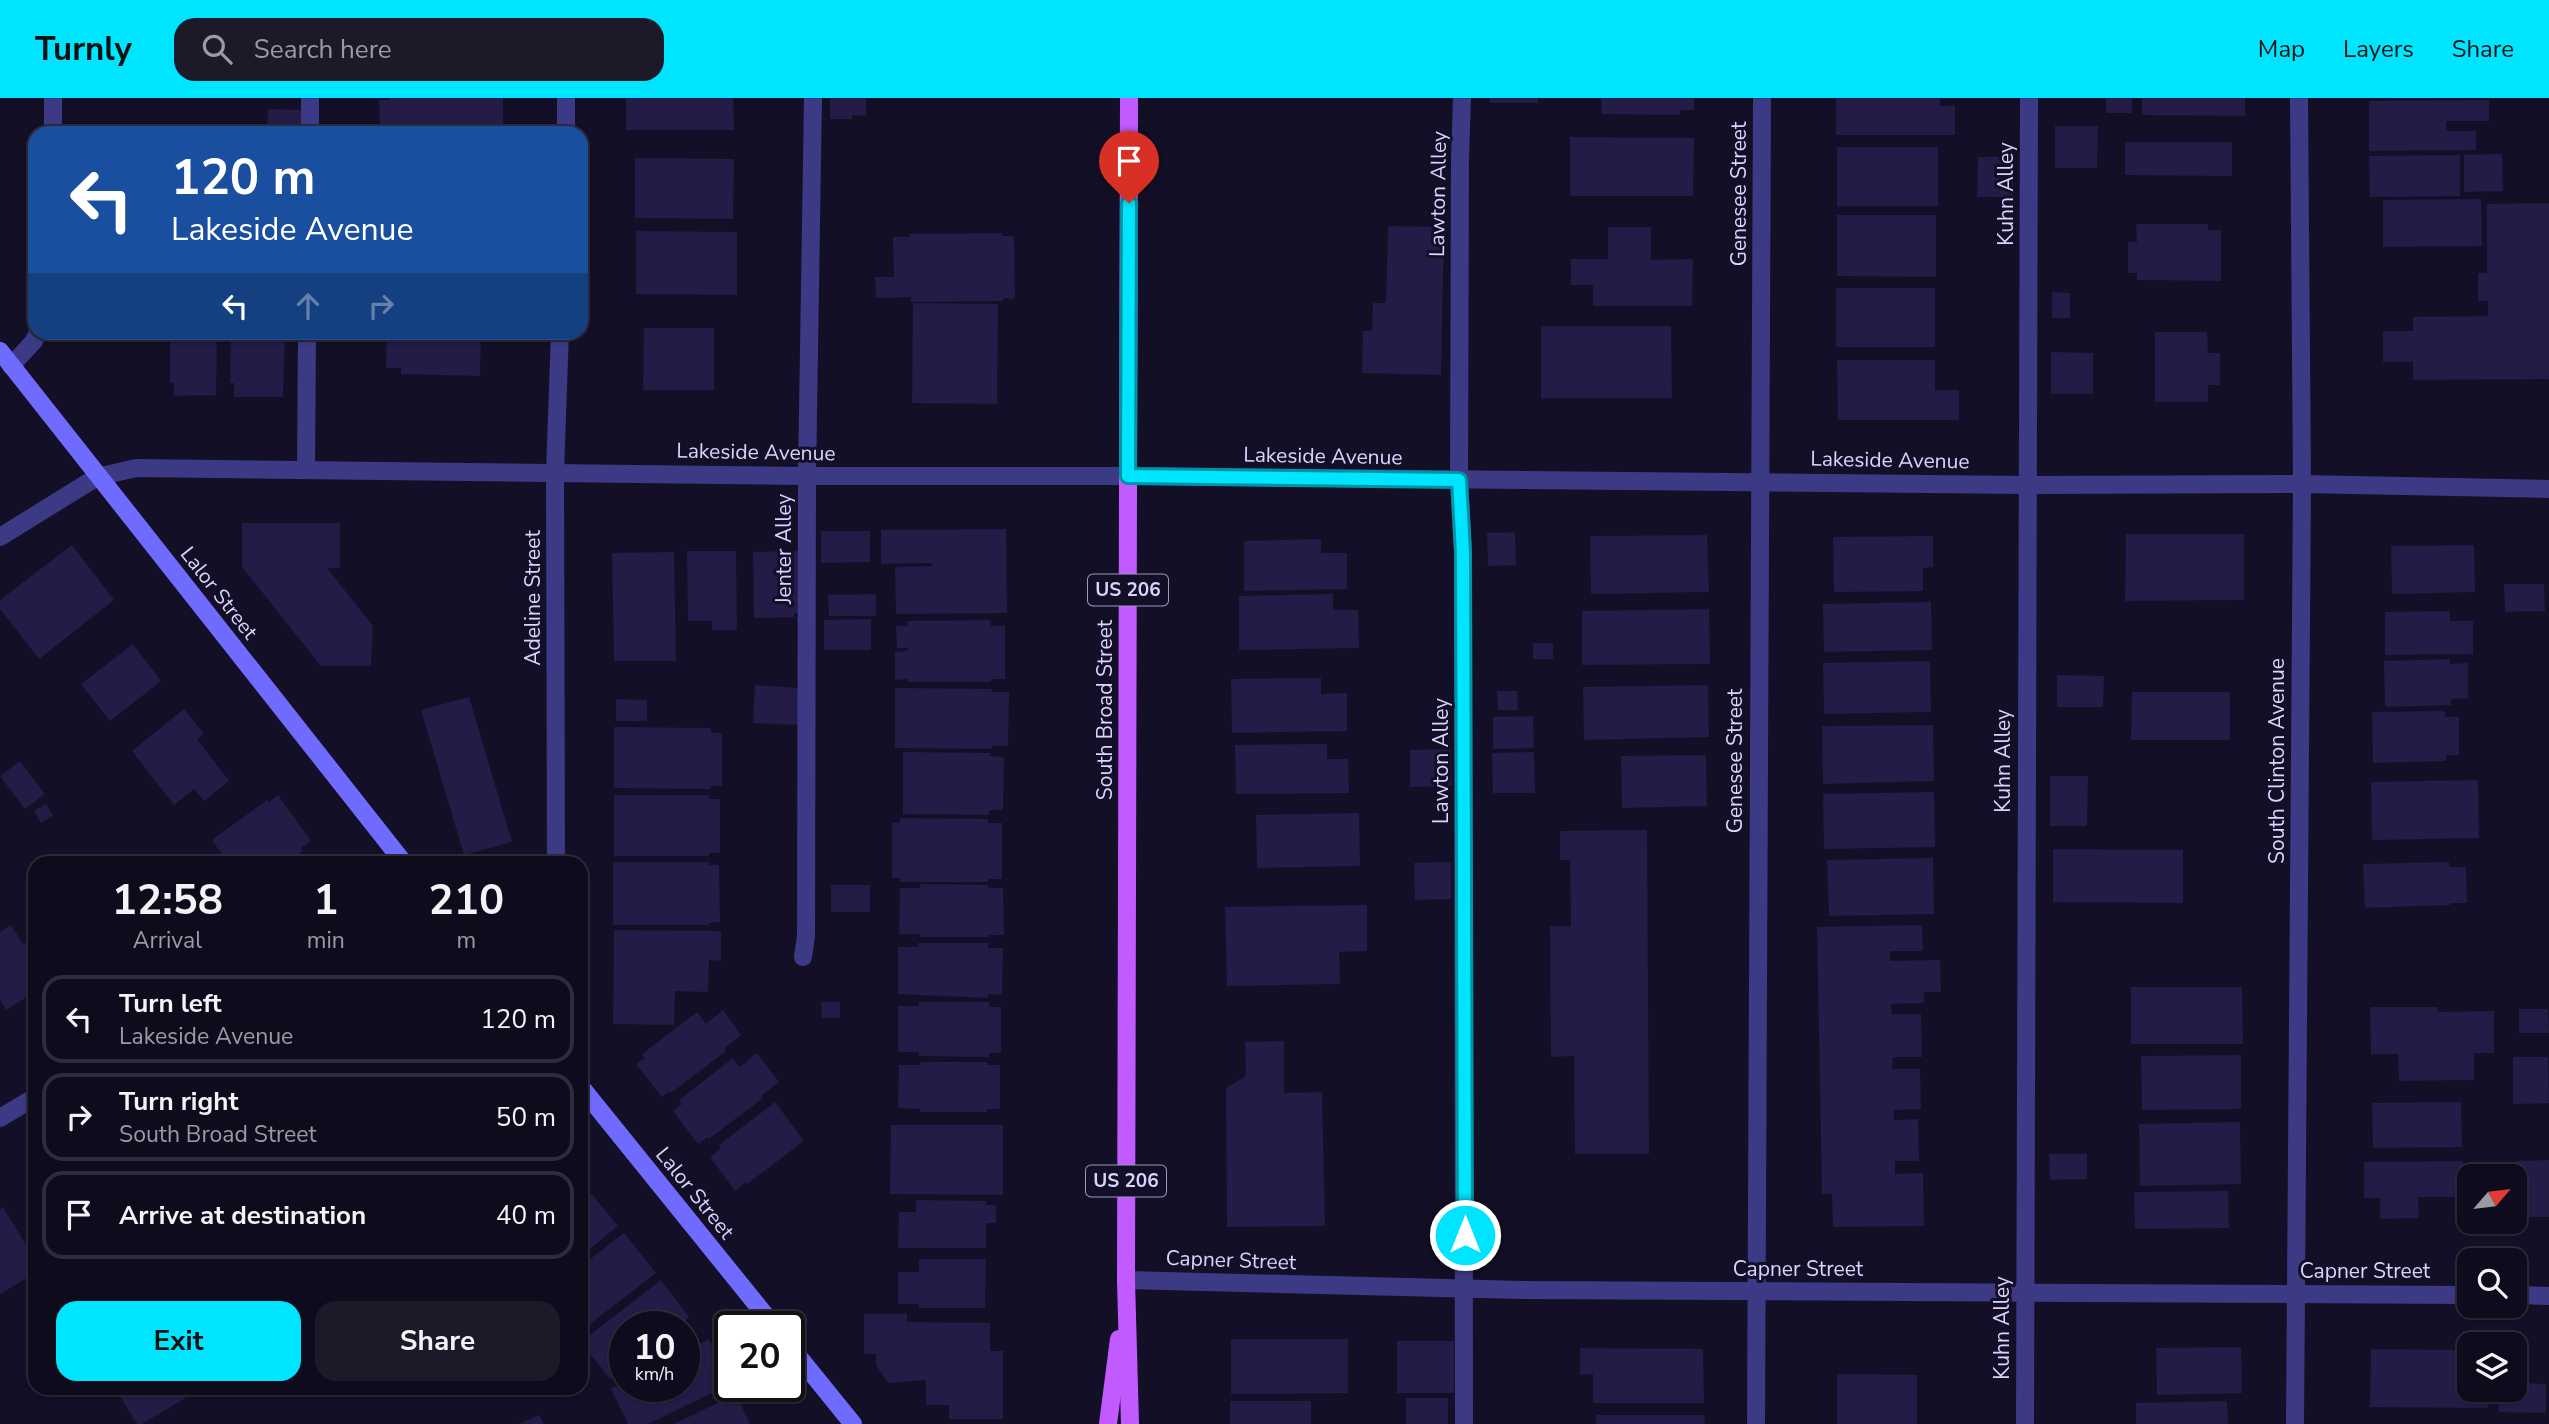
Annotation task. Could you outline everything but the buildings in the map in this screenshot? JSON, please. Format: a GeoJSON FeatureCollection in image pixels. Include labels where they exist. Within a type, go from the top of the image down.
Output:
{"type":"FeatureCollection","features":[{"type":"Feature","properties":{"kind":"main road","name":"South Broad Street"},"geometry":{"type":"LineString","coordinates":[[1129,98],[1126,1280],[1130,1424]]}},
{"type":"Feature","properties":{"kind":"main road","name":"Lalor Street"},"geometry":{"type":"LineString","coordinates":[[0,351],[398,856]]}},
{"type":"Feature","properties":{"kind":"main road","name":"Lalor Street"},"geometry":{"type":"LineString","coordinates":[[588,1096],[762,1311]]}},
{"type":"Feature","properties":{"kind":"main road","name":"South Broad Street"},"geometry":{"type":"LineString","coordinates":[[1108,1424],[1126,1280]]}},
{"type":"Feature","properties":{"kind":"main road"},"geometry":{"type":"LineString","coordinates":[[805,1365],[853,1424]]}},
{"type":"Feature","properties":{"kind":"street"},"geometry":{"type":"LineString","coordinates":[[53,98],[53,126]]}},
{"type":"Feature","properties":{"kind":"street"},"geometry":{"type":"LineString","coordinates":[[310,98],[310,126]]}},
{"type":"Feature","properties":{"kind":"street"},"geometry":{"type":"LineString","coordinates":[[566,98],[566,126]]}},
{"type":"Feature","properties":{"kind":"street","name":"Jenter Alley"},"geometry":{"type":"LineString","coordinates":[[803,957],[806,936],[807,476],[813,98]]}},
{"type":"Feature","properties":{"kind":"street","name":"Lawton Alley"},"geometry":{"type":"LineString","coordinates":[[1462,98],[1459,480],[1463,552],[1464,1424]]}},
{"type":"Feature","properties":{"kind":"street","name":"Genesee Street"},"geometry":{"type":"LineString","coordinates":[[1756,1424],[1762,98]]}},
{"type":"Feature","properties":{"kind":"street","name":"Kuhn Alley"},"geometry":{"type":"LineString","coordinates":[[2025,1424],[2029,98]]}},
{"type":"Feature","properties":{"kind":"street","name":"South Clinton Avenue"},"geometry":{"type":"LineString","coordinates":[[2295,1424],[2302,484],[2299,98]]}},
{"type":"Feature","properties":{"kind":"street"},"geometry":{"type":"LineString","coordinates":[[11,366],[34,340]]}},
{"type":"Feature","properties":{"kind":"street"},"geometry":{"type":"LineString","coordinates":[[306,469],[307,340]]}},
{"type":"Feature","properties":{"kind":"street","name":"Adeline Street"},"geometry":{"type":"LineString","coordinates":[[556,856],[555,472],[560,340]]}},
{"type":"Feature","properties":{"kind":"street","name":"Lakeside Avenue"},"geometry":{"type":"LineString","coordinates":[[0,537],[97,477],[136,468],[807,476],[1128,476],[2026,485],[2302,484],[2549,489]]}},
{"type":"Feature","properties":{"kind":"street"},"geometry":{"type":"LineString","coordinates":[[0,1118],[28,1101]]}},
{"type":"Feature","properties":{"kind":"street","name":"Capner Street"},"geometry":{"type":"LineString","coordinates":[[1126,1280],[1465,1289],[2457,1295]]}},
{"type":"Feature","properties":{"kind":"street"},"geometry":{"type":"LineString","coordinates":[[2527,1295],[2549,1296]]}},
{"type":"Feature","properties":{"kind":"route"},"geometry":{"type":"LineString","coordinates":[[1129,203],[1128,476],[1459,480],[1463,552],[1465,1235]]}}]}
